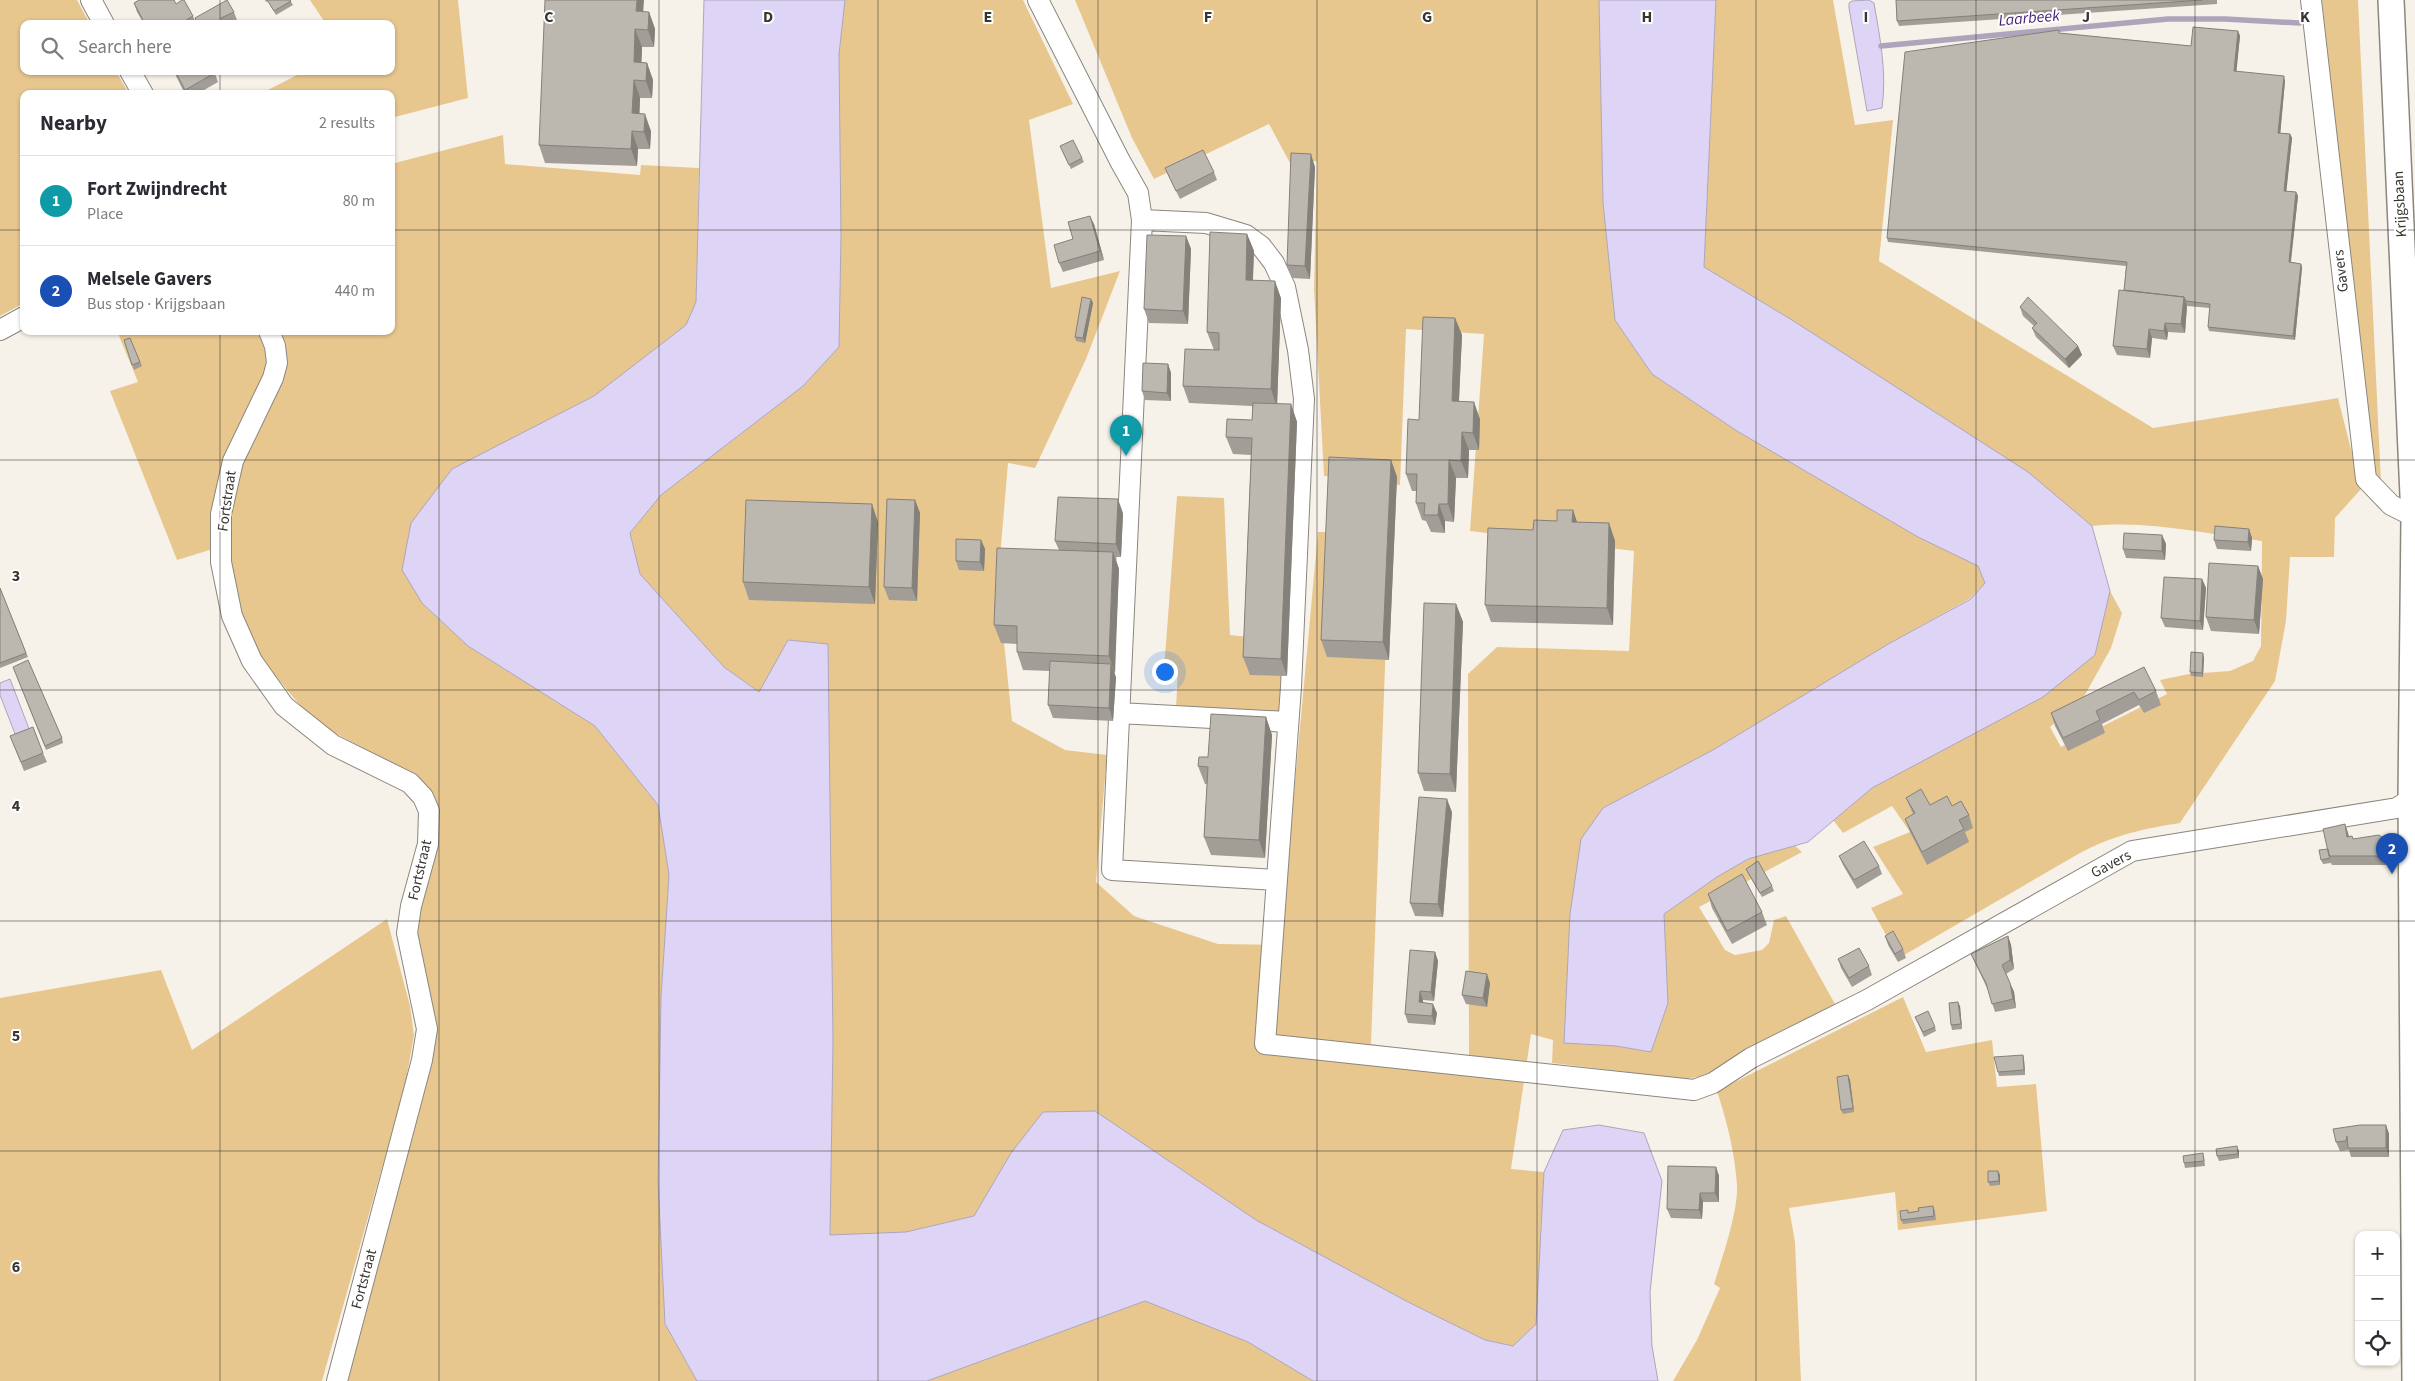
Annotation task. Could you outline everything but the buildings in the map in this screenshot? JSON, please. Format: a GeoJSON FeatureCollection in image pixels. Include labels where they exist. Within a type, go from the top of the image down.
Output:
{"type":"FeatureCollection","features":[{"type":"Feature","properties":{"kind":"main road","name":"Krijgsbaan"},"geometry":{"type":"LineString","coordinates":[[2391,0],[2414,517],[2411,799],[2413,1377]]}},
{"type":"Feature","properties":{"kind":"street"},"geometry":{"type":"LineString","coordinates":[[91,0],[102,20]]}},
{"type":"Feature","properties":{"kind":"street"},"geometry":{"type":"LineString","coordinates":[[1038,0],[1138,193],[1142,220],[1112,870],[1277,880],[1288,722],[1304,398],[1298,350],[1285,287],[1274,263],[1261,246],[1246,235],[1206,223],[1142,220]]}},
{"type":"Feature","properties":{"kind":"street","name":"Gavers"},"geometry":{"type":"LineString","coordinates":[[2311,0],[2366,479],[2391,505],[2414,517]]}},
{"type":"Feature","properties":{"kind":"street"},"geometry":{"type":"LineString","coordinates":[[132,75],[140,90]]}},
{"type":"Feature","properties":{"kind":"street"},"geometry":{"type":"LineString","coordinates":[[0,330],[20,320]]}},
{"type":"Feature","properties":{"kind":"street","name":"Fortstraat"},"geometry":{"type":"LineString","coordinates":[[271,335],[275,346],[276,363],[273,378],[233,461],[221,514],[221,562],[232,616],[252,661],[284,706],[333,745],[410,783],[422,797],[429,811],[428,844],[411,906],[407,933],[427,1029],[422,1060],[337,1381]]}},
{"type":"Feature","properties":{"kind":"street"},"geometry":{"type":"LineString","coordinates":[[1119,712],[1288,722]]}},
{"type":"Feature","properties":{"kind":"street","name":"Gavers"},"geometry":{"type":"LineString","coordinates":[[1277,880],[1265,1044],[1694,1090],[1713,1083],[1751,1058],[1867,1000],[2132,852],[2397,808],[2411,799]]}},
{"type":"Feature","properties":{"kind":"shaded area"},"geometry":{"type":"Polygon","coordinates":[[[0,0],[77,0],[88,20],[20,20],[20,75],[118,75],[127,90],[20,90],[20,305],[0,316],[0,0]]]}},
{"type":"Feature","properties":{"kind":"shaded area"},"geometry":{"type":"Polygon","coordinates":[[[310,0],[458,0],[468,98],[395,117],[395,90],[268,90],[297,75],[395,75],[395,20],[323,20],[310,0]]]}},
{"type":"Feature","properties":{"kind":"shaded area"},"geometry":{"type":"Polygon","coordinates":[[[704,0],[845,0],[839,54],[841,236],[839,347],[803,386],[661,495],[630,533],[640,574],[724,667],[759,692],[788,640],[828,644],[833,1041],[830,1235],[906,1232],[974,1216],[1011,1153],[1043,1112],[1095,1111],[1256,1220],[1410,1303],[1485,1340],[1513,1346],[1536,1324],[1544,1172],[1563,1130],[1599,1125],[1644,1133],[1662,1181],[1650,1292],[1652,1346],[1658,1381],[1313,1381],[1248,1342],[1145,1301],[927,1381],[697,1381],[665,1324],[658,1182],[661,997],[669,875],[658,805],[595,726],[468,646],[422,603],[402,570],[411,523],[452,469],[594,396],[686,325],[696,302],[704,0]]]}},
{"type":"Feature","properties":{"kind":"shaded area"},"geometry":{"type":"Polygon","coordinates":[[[845,0],[1023,0],[1073,104],[1029,120],[1051,288],[1120,271],[1086,359],[1035,468],[1008,463],[998,582],[1012,721],[1065,750],[1107,755],[1096,882],[1134,916],[1218,944],[1280,945],[1318,532],[1390,533],[1371,1044],[1469,1059],[1468,674],[1497,647],[1629,651],[1634,551],[1470,531],[1484,334],[1406,329],[1400,485],[1324,476],[1314,289],[1317,161],[1290,163],[1269,124],[1154,179],[1132,138],[1075,0],[1599,0],[1603,203],[1615,320],[1652,374],[1737,431],[1918,537],[1978,566],[1985,583],[1971,598],[1890,643],[1713,750],[1603,808],[1616,1046],[1651,1052],[1668,1003],[1664,914],[1717,877],[1748,859],[1794,845],[1802,852],[1699,907],[1725,950],[1735,955],[1762,950],[1769,943],[1774,920],[1786,916],[1835,1004],[1724,1073],[1684,1079],[1552,1063],[1553,1040],[1531,1034],[1511,1169],[1544,1172],[1536,1324],[1513,1346],[1485,1340],[1410,1303],[1256,1220],[1095,1111],[1011,1153],[974,1216],[906,1232],[830,1235],[833,1041],[828,644],[788,640],[760,692],[724,667],[640,574],[630,533],[661,495],[803,386],[839,347],[841,236],[839,54],[845,0]]]}},
{"type":"Feature","properties":{"kind":"shaded area"},"geometry":{"type":"Polygon","coordinates":[[[1599,0],[1716,0],[1704,267],[1792,320],[2028,472],[2092,526],[2110,591],[2095,655],[2043,697],[1872,788],[1808,842],[1748,859],[1717,877],[1664,914],[1668,1003],[1651,1052],[1616,1046],[1564,1043],[1570,914],[1581,839],[1603,808],[1713,750],[1890,643],[1971,599],[1985,583],[1978,566],[1918,537],[1737,431],[1652,374],[1615,320],[1603,203],[1599,0]]]}},
{"type":"Feature","properties":{"kind":"shaded area"},"geometry":{"type":"Polygon","coordinates":[[[1716,0],[1833,0],[1855,125],[1893,120],[1879,261],[2153,428],[2338,398],[2361,489],[2335,518],[2334,557],[2290,557],[2286,621],[2275,681],[2180,823],[2128,834],[2080,853],[1899,958],[1871,908],[1903,894],[1873,847],[1910,832],[1892,806],[1843,833],[1833,820],[1872,788],[2095,655],[2110,591],[2122,613],[2111,648],[2081,702],[2050,727],[2061,747],[2167,694],[2160,680],[2189,674],[2230,671],[2253,661],[2261,646],[2262,541],[2156,526],[2092,526],[2027,472],[1792,320],[1704,267],[1716,0]]]}},
{"type":"Feature","properties":{"kind":"shaded area"},"geometry":{"type":"Polygon","coordinates":[[[1869,0],[1874,3],[1884,82],[1882,108],[1867,111],[1849,3],[1852,1],[1869,0]]]}},
{"type":"Feature","properties":{"kind":"shaded area"},"geometry":{"type":"Polygon","coordinates":[[[2322,0],[2358,0],[2381,482],[2374,478],[2322,0]]]}},
{"type":"Feature","properties":{"kind":"shaded area"},"geometry":{"type":"Polygon","coordinates":[[[503,135],[505,164],[640,175],[641,165],[699,168],[696,302],[686,325],[594,396],[452,469],[422,603],[468,646],[595,726],[658,805],[669,875],[661,997],[658,1182],[665,1324],[697,1381],[346,1381],[429,1067],[414,928],[439,837],[437,815],[381,758],[320,725],[299,704],[267,666],[247,631],[232,582],[229,514],[232,493],[277,335],[395,335],[395,163],[503,135]]]}},
{"type":"Feature","properties":{"kind":"shaded area"},"geometry":{"type":"Polygon","coordinates":[[[119,335],[260,335],[266,354],[266,364],[261,383],[238,426],[222,470],[217,495],[213,549],[177,560],[110,391],[138,382],[119,335]]]}},
{"type":"Feature","properties":{"kind":"shaded area"},"geometry":{"type":"Polygon","coordinates":[[[1177,496],[1224,498],[1230,635],[1249,637],[1248,670],[1285,672],[1287,715],[1176,708],[1178,670],[1164,670],[1177,496]]]}},
{"type":"Feature","properties":{"kind":"shaded area"},"geometry":{"type":"Polygon","coordinates":[[[10,679],[31,734],[17,739],[0,695],[0,683],[10,679]]]}},
{"type":"Feature","properties":{"kind":"shaded area"},"geometry":{"type":"Polygon","coordinates":[[[387,919],[410,1006],[414,1035],[405,1086],[322,1381],[0,1381],[0,998],[161,970],[192,1050],[387,919]]]}},
{"type":"Feature","properties":{"kind":"shaded area"},"geometry":{"type":"Polygon","coordinates":[[[1903,997],[1926,1052],[1992,1040],[1997,1087],[2036,1084],[2047,1211],[1898,1230],[1895,1192],[1789,1208],[1795,1242],[1801,1381],[1673,1381],[1697,1340],[1720,1288],[1714,1284],[1729,1235],[1737,1197],[1732,1150],[1717,1091],[1903,997]]]}},
{"type":"Feature","properties":{"kind":"shaded area"},"geometry":{"type":"Polygon","coordinates":[[[1145,1301],[1248,1342],[1313,1381],[927,1381],[1145,1301]]]}},
{"type":"Feature","properties":{"kind":"waterway","name":"Laarbeek"},"geometry":{"type":"LineString","coordinates":[[1881,46],[2168,19],[2225,19],[2299,23]]}},
{"type":"Feature","properties":{"kind":"place","name":"Fort Zwijndrecht"},"geometry":{"type":"Point","coordinates":[1126,456]}},
{"type":"Feature","properties":{"kind":"place","name":"Melsele Gavers"},"geometry":{"type":"Point","coordinates":[2392,874]}}]}
